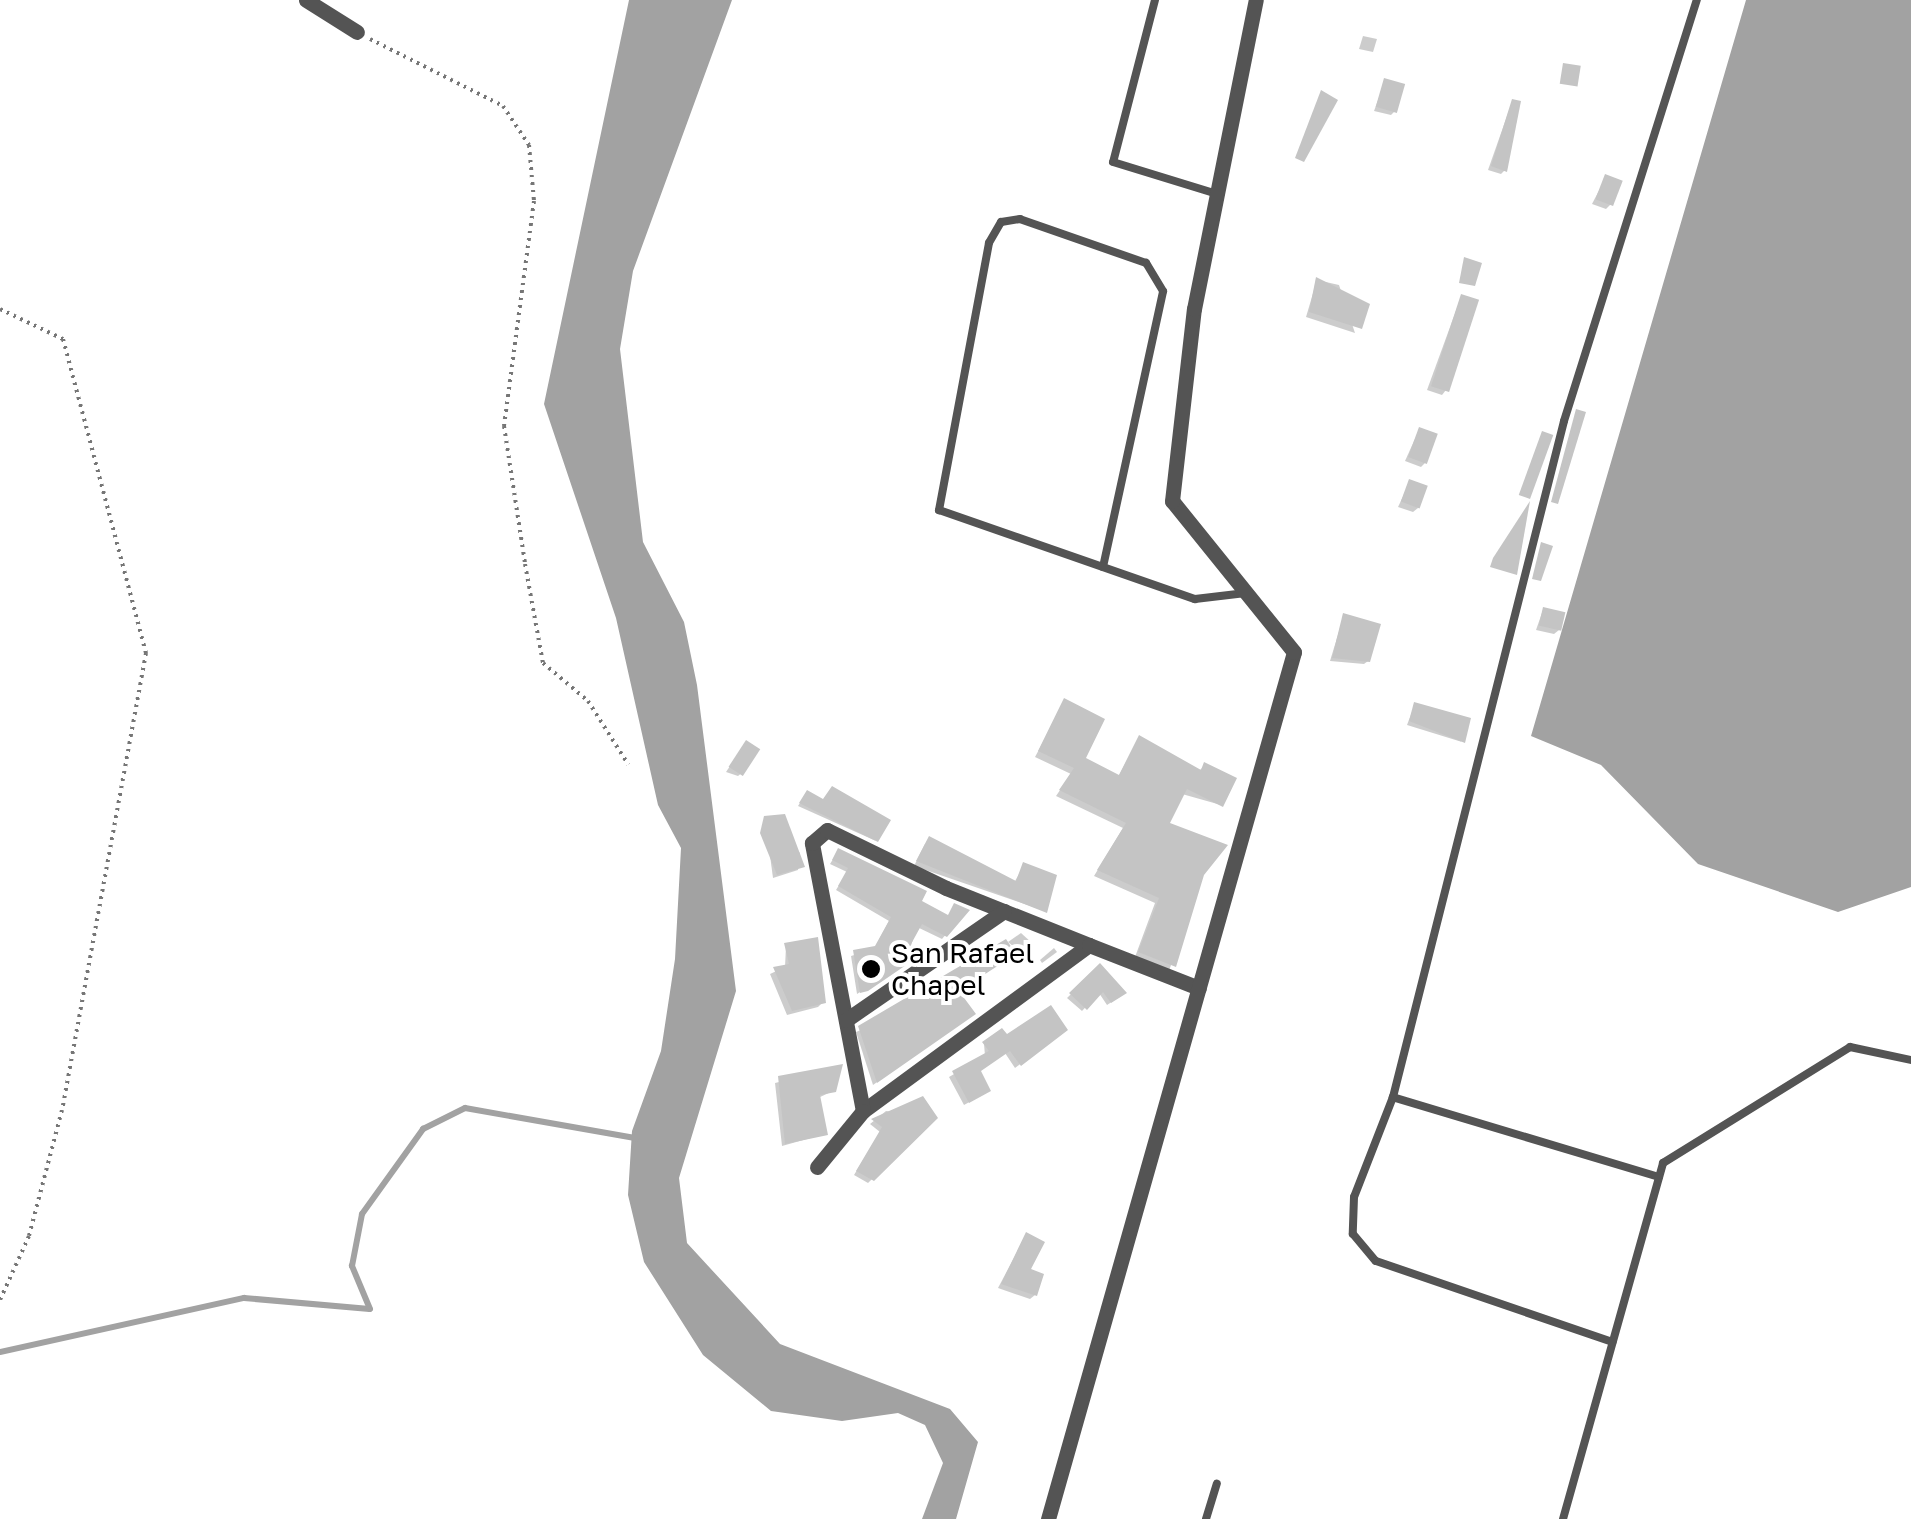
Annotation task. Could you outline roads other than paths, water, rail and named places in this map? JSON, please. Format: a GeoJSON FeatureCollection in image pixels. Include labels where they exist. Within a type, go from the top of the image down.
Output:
{"type":"FeatureCollection","features":[{"type":"Feature","properties":{"kind":"street"},"geometry":{"type":"LineString","coordinates":[[306,0],[357,32]]}},
{"type":"Feature","properties":{"kind":"street"},"geometry":{"type":"LineString","coordinates":[[1048,1519],[1294,652],[1172,501],[1218,194],[1256,0]]}},
{"type":"Feature","properties":{"kind":"street"},"geometry":{"type":"LineString","coordinates":[[864,1112],[818,833],[1199,988]]}},
{"type":"Feature","properties":{"kind":"street"},"geometry":{"type":"LineString","coordinates":[[846,1020],[1004,911]]}},
{"type":"Feature","properties":{"kind":"street"},"geometry":{"type":"LineString","coordinates":[[817,1167],[864,1112],[1090,945]]}},
{"type":"Feature","properties":{"kind":"lane"},"geometry":{"type":"LineString","coordinates":[[1154,0],[1114,162],[1218,194]]}},
{"type":"Feature","properties":{"kind":"lane"},"geometry":{"type":"LineString","coordinates":[[1612,1342],[1376,1260],[1354,1234],[1354,1197],[1392,1097],[1564,422],[1696,0]]}},
{"type":"Feature","properties":{"kind":"lane"},"geometry":{"type":"LineString","coordinates":[[1103,567],[1163,291],[1146,263],[1020,219],[1001,222],[988,243],[939,510],[1195,599],[1246,593]]}},
{"type":"Feature","properties":{"kind":"lane"},"geometry":{"type":"LineString","coordinates":[[1563,1519],[1663,1163],[1850,1047],[1911,1060]]}},
{"type":"Feature","properties":{"kind":"lane"},"geometry":{"type":"LineString","coordinates":[[1392,1097],[1659,1177]]}},
{"type":"Feature","properties":{"kind":"lane"},"geometry":{"type":"LineString","coordinates":[[1206,1519],[1216,1484]]}},
{"type":"Feature","properties":{"kind":"waterway"},"geometry":{"type":"LineString","coordinates":[[0,1352],[244,1298],[370,1309],[352,1266],[362,1214],[423,1129],[465,1108],[636,1138]]}},
{"type":"Feature","properties":{"kind":"place","name":"San Rafael Chapel"},"geometry":{"type":"Point","coordinates":[871,969]}}]}
